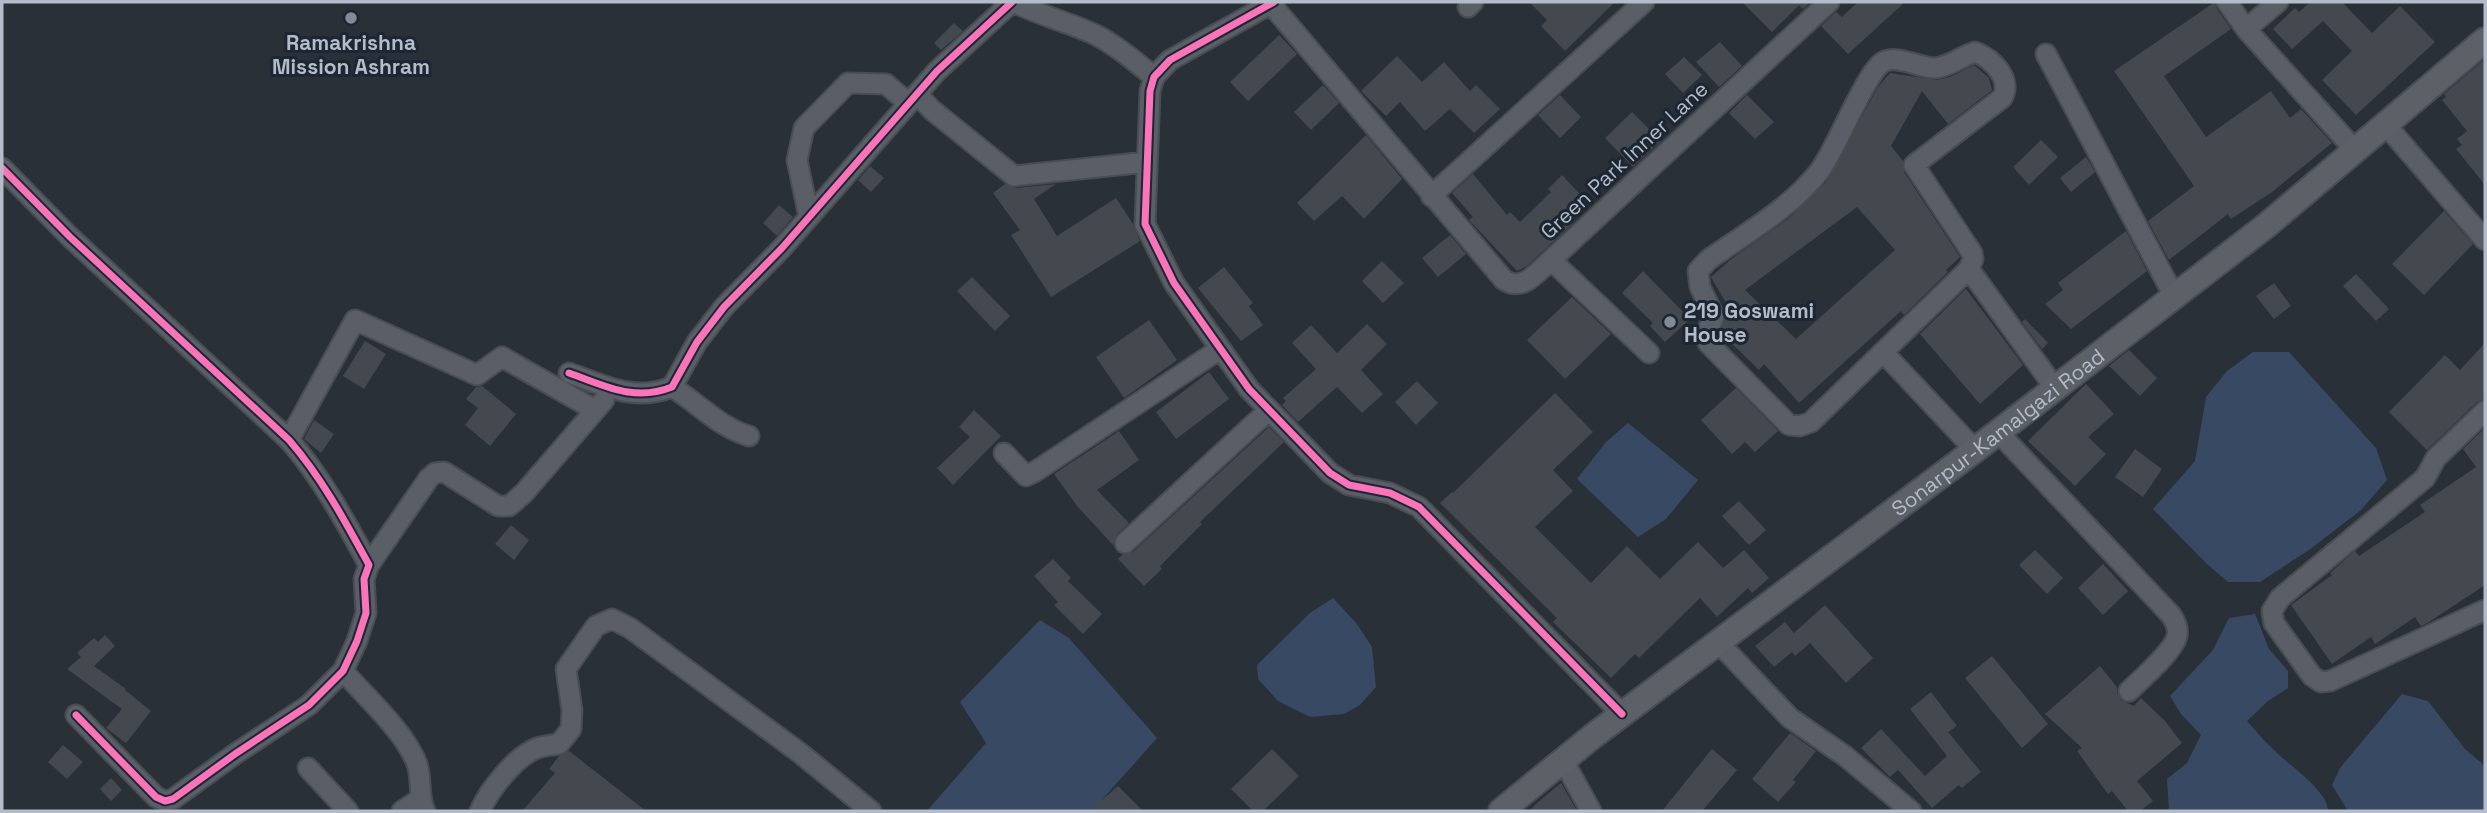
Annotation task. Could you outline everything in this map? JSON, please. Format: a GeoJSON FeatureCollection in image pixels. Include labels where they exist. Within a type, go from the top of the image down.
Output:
{"type":"FeatureCollection","features":[{"type":"Feature","properties":{"kind":"main road","name":"Sonarpur-Kamalgazi Road"},"geometry":{"type":"LineString","coordinates":[[1501,811],[1622,714],[1975,450],[2267,225],[2485,40]]}},
{"type":"Feature","properties":{"kind":"street"},"geometry":{"type":"LineString","coordinates":[[569,373],[642,395],[672,387],[707,327],[809,217],[937,71],[1013,2],[1036,14],[1071,24],[1098,36],[1154,77]]}},
{"type":"Feature","properties":{"kind":"street","name":"Green Park Inner Lane"},"geometry":{"type":"LineString","coordinates":[[1649,353],[1550,260],[1829,2]]}},
{"type":"Feature","properties":{"kind":"street"},"geometry":{"type":"LineString","coordinates":[[2227,2],[2246,29],[2354,149]]}},
{"type":"Feature","properties":{"kind":"street"},"geometry":{"type":"LineString","coordinates":[[2246,29],[2278,2]]}},
{"type":"Feature","properties":{"kind":"street"},"geometry":{"type":"LineString","coordinates":[[1550,260],[1523,284],[1513,286],[1504,281],[1273,3],[1170,60],[1154,77],[1150,91],[1145,224],[1149,237],[1174,283],[1249,389],[1330,473],[1349,485],[1390,493],[1419,507],[1622,714]]}},
{"type":"Feature","properties":{"kind":"street"},"geometry":{"type":"LineString","coordinates":[[1431,196],[1640,3]]}},
{"type":"Feature","properties":{"kind":"street"},"geometry":{"type":"LineString","coordinates":[[1975,52],[1996,67],[2007,83],[2002,98],[1914,165],[1972,253],[1969,269],[1811,422],[1800,426],[1789,425],[1708,343],[1705,332],[1714,316],[1698,278],[1698,271],[1708,260],[1800,192],[1817,174],[1833,150],[1871,77],[1883,62],[1892,59],[1937,68],[1975,52]]}},
{"type":"Feature","properties":{"kind":"street"},"geometry":{"type":"LineString","coordinates":[[2046,54],[2174,296]]}},
{"type":"Feature","properties":{"kind":"street"},"geometry":{"type":"LineString","coordinates":[[809,217],[797,160],[804,128],[848,83],[886,84],[901,97],[914,96],[1014,176],[1147,162]]}},
{"type":"Feature","properties":{"kind":"street"},"geometry":{"type":"LineString","coordinates":[[2385,124],[2485,240]]}},
{"type":"Feature","properties":{"kind":"street"},"geometry":{"type":"LineString","coordinates":[[2,168],[70,237],[289,440],[312,467],[343,516],[369,565]]}},
{"type":"Feature","properties":{"kind":"street"},"geometry":{"type":"LineString","coordinates":[[1969,269],[2055,388]]}},
{"type":"Feature","properties":{"kind":"street"},"geometry":{"type":"LineString","coordinates":[[289,440],[355,320],[477,375],[502,357],[595,410]]}},
{"type":"Feature","properties":{"kind":"street"},"geometry":{"type":"LineString","coordinates":[[1004,453],[1027,476],[1220,349]]}},
{"type":"Feature","properties":{"kind":"street"},"geometry":{"type":"LineString","coordinates":[[1882,352],[1975,450]]}},
{"type":"Feature","properties":{"kind":"street"},"geometry":{"type":"LineString","coordinates":[[672,387],[721,425],[733,432],[749,436]]}},
{"type":"Feature","properties":{"kind":"street"},"geometry":{"type":"LineString","coordinates":[[76,715],[156,797],[165,801],[173,799],[300,712],[343,671],[366,613],[364,579],[369,565],[429,478],[435,473],[444,472],[498,506],[509,506],[524,493],[613,388]]}},
{"type":"Feature","properties":{"kind":"street"},"geometry":{"type":"LineString","coordinates":[[1125,543],[1269,410]]}},
{"type":"Feature","properties":{"kind":"street"},"geometry":{"type":"LineString","coordinates":[[2485,411],[2436,458],[2425,478],[2280,598],[2272,611],[2274,623],[2312,676],[2321,682],[2330,681],[2485,610]]}},
{"type":"Feature","properties":{"kind":"street"},"geometry":{"type":"LineString","coordinates":[[1998,432],[2171,615],[2176,624],[2178,635],[2173,645],[2129,691]]}},
{"type":"Feature","properties":{"kind":"street"},"geometry":{"type":"LineString","coordinates":[[480,811],[486,796],[515,764],[536,748],[559,744],[570,729],[572,710],[566,669],[596,626],[612,619],[630,628],[789,745],[871,811]]}},
{"type":"Feature","properties":{"kind":"street"},"geometry":{"type":"LineString","coordinates":[[1718,642],[1790,718],[1845,756],[1911,811]]}},
{"type":"Feature","properties":{"kind":"street"},"geometry":{"type":"LineString","coordinates":[[343,671],[411,750],[418,767],[422,805],[402,811]]}},
{"type":"Feature","properties":{"kind":"street"},"geometry":{"type":"LineString","coordinates":[[1563,760],[1591,811]]}},
{"type":"Feature","properties":{"kind":"street"},"geometry":{"type":"LineString","coordinates":[[308,768],[348,811]]}},
{"type":"Feature","properties":{"kind":"water"},"geometry":{"type":"Polygon","coordinates":[[[2253,352],[2289,352],[2376,448],[2387,480],[2361,510],[2309,550],[2260,582],[2228,582],[2153,509],[2195,461],[2206,397],[2227,371],[2253,352]]]}},
{"type":"Feature","properties":{"kind":"water"},"geometry":{"type":"Polygon","coordinates":[[[1628,423],[1698,480],[1666,519],[1638,537],[1577,479],[1606,442],[1628,423]]]}},
{"type":"Feature","properties":{"kind":"water"},"geometry":{"type":"Polygon","coordinates":[[[1333,598],[1357,624],[1372,647],[1376,687],[1360,705],[1344,714],[1310,717],[1278,701],[1258,679],[1257,665],[1310,613],[1333,598]]]}},
{"type":"Feature","properties":{"kind":"water"},"geometry":{"type":"Polygon","coordinates":[[[2255,614],[2269,649],[2288,671],[2288,688],[2268,701],[2247,721],[2270,747],[2315,786],[2328,811],[2169,811],[2167,779],[2187,763],[2201,735],[2181,714],[2170,696],[2213,650],[2229,618],[2255,614]]]}},
{"type":"Feature","properties":{"kind":"water"},"geometry":{"type":"Polygon","coordinates":[[[1040,620],[1069,638],[1157,738],[1092,811],[927,811],[986,743],[960,702],[1040,620]]]}},
{"type":"Feature","properties":{"kind":"water"},"geometry":{"type":"Polygon","coordinates":[[[2402,694],[2428,701],[2465,749],[2485,766],[2485,811],[2348,811],[2332,785],[2340,768],[2402,694]]]}},
{"type":"Feature","properties":{"kind":"building"},"geometry":{"type":"Polygon","coordinates":[[[1529,2],[1615,2],[1565,51],[1541,26],[1547,20],[1529,2]]]}},
{"type":"Feature","properties":{"kind":"building"},"geometry":{"type":"Polygon","coordinates":[[[1742,2],[1811,2],[1803,9],[1799,5],[1772,32],[1742,2]]]}},
{"type":"Feature","properties":{"kind":"building"},"geometry":{"type":"Polygon","coordinates":[[[1858,2],[1905,2],[1848,54],[1821,26],[1836,12],[1842,17],[1858,2]]]}},
{"type":"Feature","properties":{"kind":"building"},"geometry":{"type":"Polygon","coordinates":[[[2215,2],[2231,29],[2164,76],[2206,137],[2271,91],[2290,118],[2301,109],[2332,143],[2272,192],[2231,219],[2228,214],[2169,260],[2148,221],[2194,186],[2114,71],[2215,2]]]}},
{"type":"Feature","properties":{"kind":"building"},"geometry":{"type":"Polygon","coordinates":[[[2310,2],[2342,2],[2372,33],[2400,6],[2435,42],[2356,115],[2322,80],[2352,51],[2323,21],[2292,49],[2273,29],[2295,8],[2299,12],[2310,2]]]}},
{"type":"Feature","properties":{"kind":"building"},"geometry":{"type":"Polygon","coordinates":[[[954,23],[963,31],[941,50],[934,43],[954,23]]]}},
{"type":"Feature","properties":{"kind":"building"},"geometry":{"type":"Polygon","coordinates":[[[1279,35],[1297,54],[1248,101],[1230,82],[1279,35]]]}},
{"type":"Feature","properties":{"kind":"building"},"geometry":{"type":"Polygon","coordinates":[[[1720,42],[1742,66],[1719,87],[1696,62],[1720,42]]]}},
{"type":"Feature","properties":{"kind":"building"},"geometry":{"type":"Polygon","coordinates":[[[1397,56],[1422,82],[1444,62],[1470,91],[1476,85],[1500,109],[1474,133],[1450,109],[1425,131],[1400,102],[1386,116],[1361,91],[1397,56]]]}},
{"type":"Feature","properties":{"kind":"building"},"geometry":{"type":"Polygon","coordinates":[[[1684,57],[1702,75],[1683,93],[1665,74],[1684,57]]]}},
{"type":"Feature","properties":{"kind":"building"},"geometry":{"type":"Polygon","coordinates":[[[2485,59],[2485,185],[2456,149],[2462,145],[2457,139],[2467,131],[2442,100],[2446,97],[2444,94],[2485,59]]]}},
{"type":"Feature","properties":{"kind":"building"},"geometry":{"type":"Polygon","coordinates":[[[1974,65],[1989,78],[1992,90],[1948,124],[1922,91],[1891,146],[1903,161],[1904,172],[1960,257],[1904,315],[1901,311],[1799,403],[1764,364],[1759,370],[1720,332],[1726,316],[1731,311],[1711,277],[1730,260],[1788,219],[1827,181],[1878,87],[1890,73],[1937,80],[1950,77],[1974,65]],[[1857,207],[1745,290],[1796,339],[1895,250],[1857,207]]]}},
{"type":"Feature","properties":{"kind":"building"},"geometry":{"type":"Polygon","coordinates":[[[1323,85],[1339,103],[1311,130],[1294,112],[1323,85]]]}},
{"type":"Feature","properties":{"kind":"building"},"geometry":{"type":"Polygon","coordinates":[[[1560,95],[1581,117],[1560,138],[1538,115],[1560,95]]]}},
{"type":"Feature","properties":{"kind":"building"},"geometry":{"type":"Polygon","coordinates":[[[1747,95],[1774,122],[1755,139],[1729,113],[1747,95]]]}},
{"type":"Feature","properties":{"kind":"building"},"geometry":{"type":"Polygon","coordinates":[[[1632,112],[1661,141],[1633,167],[1605,138],[1632,112]]]}},
{"type":"Feature","properties":{"kind":"building"},"geometry":{"type":"Polygon","coordinates":[[[1366,135],[1402,179],[1364,219],[1342,196],[1314,221],[1297,203],[1366,135]]]}},
{"type":"Feature","properties":{"kind":"building"},"geometry":{"type":"Polygon","coordinates":[[[2041,140],[2058,157],[2029,185],[2013,167],[2041,140]]]}},
{"type":"Feature","properties":{"kind":"building"},"geometry":{"type":"Polygon","coordinates":[[[2086,157],[2095,172],[2071,192],[2060,178],[2086,157]]]}},
{"type":"Feature","properties":{"kind":"building"},"geometry":{"type":"Polygon","coordinates":[[[870,166],[884,178],[871,192],[858,180],[870,166]]]}},
{"type":"Feature","properties":{"kind":"building"},"geometry":{"type":"Polygon","coordinates":[[[1473,174],[1507,215],[1510,212],[1520,222],[1551,192],[1548,189],[1562,175],[1589,204],[1571,221],[1573,223],[1527,266],[1517,271],[1469,220],[1473,217],[1452,193],[1473,174]]]}},
{"type":"Feature","properties":{"kind":"building"},"geometry":{"type":"Polygon","coordinates":[[[1005,184],[1015,188],[1056,184],[1034,199],[1057,236],[1116,198],[1133,224],[1140,241],[1051,297],[1011,235],[1020,230],[993,193],[1005,184]]]}},
{"type":"Feature","properties":{"kind":"building"},"geometry":{"type":"Polygon","coordinates":[[[779,205],[793,217],[777,236],[763,223],[779,205]]]}},
{"type":"Feature","properties":{"kind":"building"},"geometry":{"type":"Polygon","coordinates":[[[2444,211],[2473,244],[2424,295],[2392,264],[2444,211]]]}},
{"type":"Feature","properties":{"kind":"building"},"geometry":{"type":"Polygon","coordinates":[[[2126,231],[2147,271],[2071,329],[2045,304],[2063,290],[2058,283],[2126,231]]]}},
{"type":"Feature","properties":{"kind":"building"},"geometry":{"type":"Polygon","coordinates":[[[1450,235],[1466,254],[1438,277],[1422,258],[1450,235]]]}},
{"type":"Feature","properties":{"kind":"building"},"geometry":{"type":"Polygon","coordinates":[[[1382,261],[1404,283],[1383,303],[1362,281],[1382,261]]]}},
{"type":"Feature","properties":{"kind":"building"},"geometry":{"type":"Polygon","coordinates":[[[1224,267],[1253,303],[1249,306],[1263,325],[1241,341],[1198,288],[1224,267]]]}},
{"type":"Feature","properties":{"kind":"building"},"geometry":{"type":"Polygon","coordinates":[[[1643,271],[1690,319],[1665,342],[1650,326],[1653,323],[1622,293],[1643,271]]]}},
{"type":"Feature","properties":{"kind":"building"},"geometry":{"type":"Polygon","coordinates":[[[2356,274],[2389,309],[2376,321],[2343,286],[2356,274]]]}},
{"type":"Feature","properties":{"kind":"building"},"geometry":{"type":"Polygon","coordinates":[[[972,277],[1010,316],[995,331],[957,291],[972,277]]]}},
{"type":"Feature","properties":{"kind":"building"},"geometry":{"type":"Polygon","coordinates":[[[2274,283],[2291,306],[2274,319],[2256,296],[2274,283]]]}},
{"type":"Feature","properties":{"kind":"building"},"geometry":{"type":"Polygon","coordinates":[[[1966,289],[2023,365],[1980,404],[1920,334],[1966,289]]]}},
{"type":"Feature","properties":{"kind":"building"},"geometry":{"type":"Polygon","coordinates":[[[1572,297],[1611,334],[1565,379],[1527,340],[1572,297]]]}},
{"type":"Feature","properties":{"kind":"building"},"geometry":{"type":"Polygon","coordinates":[[[2025,319],[2048,343],[2042,349],[2022,322],[2025,319]]]}},
{"type":"Feature","properties":{"kind":"building"},"geometry":{"type":"Polygon","coordinates":[[[1149,320],[1177,360],[1124,398],[1096,357],[1149,320]]]}},
{"type":"Feature","properties":{"kind":"building"},"geometry":{"type":"Polygon","coordinates":[[[1367,324],[1387,344],[1361,370],[1383,394],[1362,413],[1337,387],[1298,422],[1282,405],[1286,401],[1283,398],[1316,369],[1292,343],[1311,325],[1337,353],[1367,324]]]}},
{"type":"Feature","properties":{"kind":"building"},"geometry":{"type":"Polygon","coordinates":[[[365,341],[386,354],[364,389],[343,376],[365,341]]]}},
{"type":"Feature","properties":{"kind":"building"},"geometry":{"type":"Polygon","coordinates":[[[2485,343],[2485,399],[2477,402],[2427,450],[2389,412],[2445,355],[2460,370],[2485,343]]]}},
{"type":"Feature","properties":{"kind":"building"},"geometry":{"type":"Polygon","coordinates":[[[2129,350],[2157,378],[2140,396],[2109,366],[2129,350]]]}},
{"type":"Feature","properties":{"kind":"building"},"geometry":{"type":"Polygon","coordinates":[[[1209,372],[1229,399],[1176,439],[1156,412],[1209,372]]]}},
{"type":"Feature","properties":{"kind":"building"},"geometry":{"type":"Polygon","coordinates":[[[1417,381],[1438,403],[1416,425],[1395,402],[1417,381]]]}},
{"type":"Feature","properties":{"kind":"building"},"geometry":{"type":"Polygon","coordinates":[[[2086,384],[2114,414],[2088,437],[2106,454],[2075,486],[2028,441],[2086,384]]]}},
{"type":"Feature","properties":{"kind":"building"},"geometry":{"type":"Polygon","coordinates":[[[482,386],[516,414],[490,446],[465,425],[478,408],[466,399],[476,387],[482,386]]]}},
{"type":"Feature","properties":{"kind":"building"},"geometry":{"type":"Polygon","coordinates":[[[1736,388],[1778,431],[1755,452],[1745,442],[1732,454],[1701,420],[1736,388]]]}},
{"type":"Feature","properties":{"kind":"building"},"geometry":{"type":"Polygon","coordinates":[[[1555,393],[1593,432],[1553,470],[1573,491],[1535,527],[1591,583],[1627,546],[1660,579],[1698,542],[1723,568],[1744,550],[1769,578],[1752,593],[1748,588],[1717,617],[1700,598],[1639,658],[1635,654],[1611,678],[1553,622],[1557,618],[1440,503],[1555,393]]]}},
{"type":"Feature","properties":{"kind":"building"},"geometry":{"type":"Polygon","coordinates":[[[974,410],[1001,436],[953,485],[937,468],[970,437],[959,427],[974,410]]]}},
{"type":"Feature","properties":{"kind":"building"},"geometry":{"type":"Polygon","coordinates":[[[314,420],[334,434],[321,453],[304,439],[314,420]]]}},
{"type":"Feature","properties":{"kind":"building"},"geometry":{"type":"Polygon","coordinates":[[[1269,427],[1284,442],[1200,522],[1202,524],[1144,586],[1118,559],[1133,552],[1269,427]]]}},
{"type":"Feature","properties":{"kind":"building"},"geometry":{"type":"Polygon","coordinates":[[[2485,428],[2485,585],[2429,622],[2421,626],[2415,617],[2375,644],[2371,637],[2332,664],[2291,605],[2332,575],[2330,573],[2355,551],[2359,556],[2425,512],[2420,505],[2476,467],[2463,449],[2485,428]]]}},
{"type":"Feature","properties":{"kind":"building"},"geometry":{"type":"Polygon","coordinates":[[[1119,431],[1139,460],[1097,490],[1129,523],[1116,535],[1113,545],[1077,506],[1054,474],[1119,431]]]}},
{"type":"Feature","properties":{"kind":"building"},"geometry":{"type":"Polygon","coordinates":[[[2135,449],[2162,469],[2143,497],[2115,477],[2135,449]]]}},
{"type":"Feature","properties":{"kind":"building"},"geometry":{"type":"Polygon","coordinates":[[[1739,501],[1766,530],[1749,545],[1722,516],[1739,501]]]}},
{"type":"Feature","properties":{"kind":"building"},"geometry":{"type":"Polygon","coordinates":[[[511,525],[529,540],[514,560],[495,544],[511,525]]]}},
{"type":"Feature","properties":{"kind":"building"},"geometry":{"type":"Polygon","coordinates":[[[2035,550],[2063,578],[2047,594],[2019,565],[2035,550]]]}},
{"type":"Feature","properties":{"kind":"building"},"geometry":{"type":"Polygon","coordinates":[[[1053,559],[1071,578],[1068,581],[1102,614],[1083,634],[1054,605],[1058,602],[1034,576],[1053,559]]]}},
{"type":"Feature","properties":{"kind":"building"},"geometry":{"type":"Polygon","coordinates":[[[2103,564],[2128,591],[2103,615],[2078,588],[2103,564]]]}},
{"type":"Feature","properties":{"kind":"building"},"geometry":{"type":"Polygon","coordinates":[[[1825,605],[1873,658],[1846,683],[1810,643],[1795,656],[1792,652],[1774,667],[1755,646],[1785,622],[1794,633],[1825,605]]]}},
{"type":"Feature","properties":{"kind":"building"},"geometry":{"type":"Polygon","coordinates":[[[105,635],[115,646],[94,666],[151,711],[126,743],[106,728],[122,709],[67,669],[81,657],[77,653],[94,638],[98,642],[105,635]]]}},
{"type":"Feature","properties":{"kind":"building"},"geometry":{"type":"Polygon","coordinates":[[[1992,656],[2048,724],[2022,748],[1965,678],[1992,656]]]}},
{"type":"Feature","properties":{"kind":"building"},"geometry":{"type":"Polygon","coordinates":[[[2100,666],[2117,687],[2121,700],[2134,706],[2141,698],[2165,721],[2182,743],[2137,781],[2153,801],[2140,811],[2128,811],[2112,791],[2108,794],[2077,751],[2082,748],[2045,714],[2100,666]]]}},
{"type":"Feature","properties":{"kind":"building"},"geometry":{"type":"Polygon","coordinates":[[[1931,692],[1957,726],[1948,732],[1981,772],[1962,788],[1959,785],[1932,808],[1898,770],[1890,777],[1861,748],[1881,729],[1925,776],[1947,756],[1910,709],[1931,692]]]}},
{"type":"Feature","properties":{"kind":"building"},"geometry":{"type":"Polygon","coordinates":[[[1790,733],[1816,751],[1793,780],[1796,782],[1778,802],[1752,779],[1790,733]]]}},
{"type":"Feature","properties":{"kind":"building"},"geometry":{"type":"Polygon","coordinates":[[[63,745],[83,762],[67,779],[48,762],[63,745]]]}},
{"type":"Feature","properties":{"kind":"building"},"geometry":{"type":"Polygon","coordinates":[[[1272,749],[1299,776],[1263,811],[1253,811],[1231,789],[1272,749]]]}},
{"type":"Feature","properties":{"kind":"building"},"geometry":{"type":"Polygon","coordinates":[[[1712,749],[1737,770],[1702,811],[1662,811],[1712,749]]]}},
{"type":"Feature","properties":{"kind":"building"},"geometry":{"type":"Polygon","coordinates":[[[569,751],[646,811],[522,811],[555,773],[549,769],[559,756],[569,751]]]}},
{"type":"Feature","properties":{"kind":"building"},"geometry":{"type":"Polygon","coordinates":[[[111,778],[122,790],[111,801],[100,789],[111,778]]]}},
{"type":"Feature","properties":{"kind":"building"},"geometry":{"type":"Polygon","coordinates":[[[1561,783],[1577,811],[1529,811],[1538,802],[1561,783]]]}},
{"type":"Feature","properties":{"kind":"building"},"geometry":{"type":"Polygon","coordinates":[[[1118,786],[1143,811],[1089,811],[1118,786]]]}},
{"type":"Feature","properties":{"kind":"cycle path"},"geometry":{"type":"LineString","coordinates":[[569,373],[632,393],[672,387],[697,342],[724,307],[782,248],[937,71],[1012,2]]}},
{"type":"Feature","properties":{"kind":"cycle path"},"geometry":{"type":"LineString","coordinates":[[1274,2],[1170,60],[1154,77],[1150,91],[1145,224],[1174,283],[1249,389],[1330,473],[1349,485],[1390,493],[1419,507],[1622,714]]}},
{"type":"Feature","properties":{"kind":"cycle path"},"geometry":{"type":"LineString","coordinates":[[2,168],[70,237],[289,440],[342,516],[369,565],[364,579],[366,613],[343,671],[309,705],[173,799],[165,801],[156,797],[76,715]]}},
{"type":"Feature","properties":{"kind":"place","name":"Ramakrishna Mission Ashram"},"geometry":{"type":"Point","coordinates":[351,18]}},
{"type":"Feature","properties":{"kind":"place","name":"219 Goswami House"},"geometry":{"type":"Point","coordinates":[1670,322]}}]}
